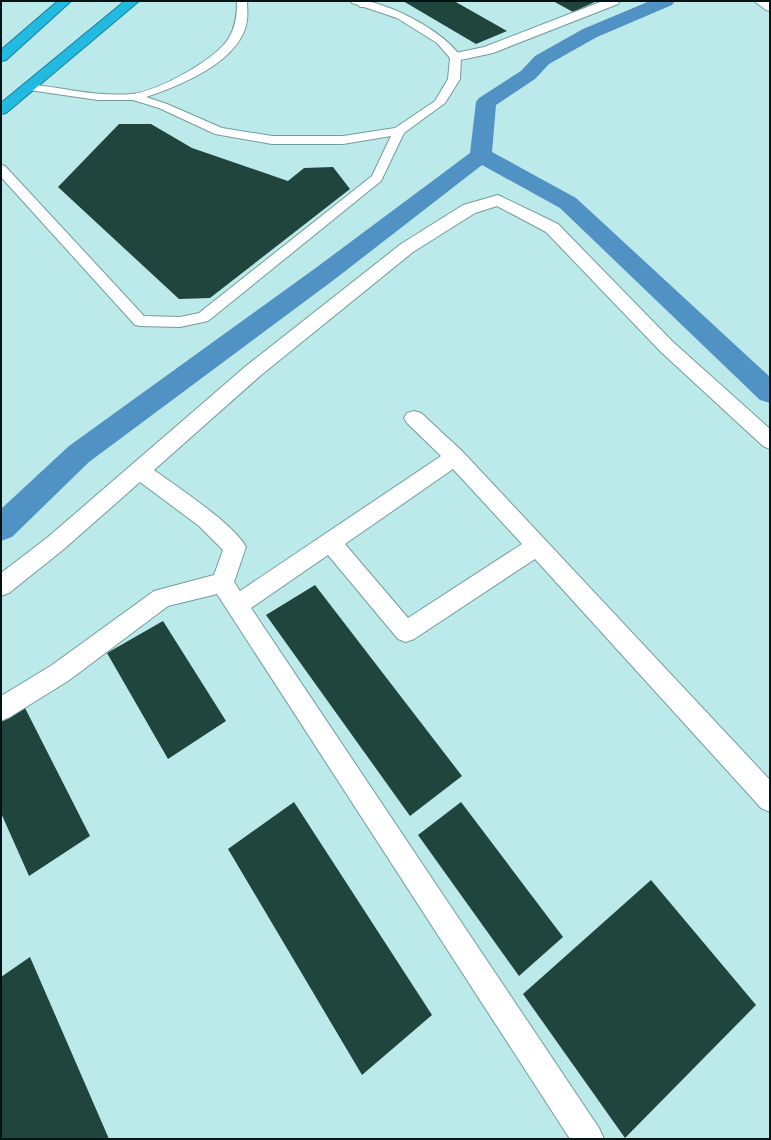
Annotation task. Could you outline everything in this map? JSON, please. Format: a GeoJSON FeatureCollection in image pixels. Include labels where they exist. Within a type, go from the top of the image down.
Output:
{"type":"FeatureCollection","features":[{"type":"Feature","properties":{"kind":"highway"},"geometry":{"type":"LineString","coordinates":[[1,57],[65,1]]}},
{"type":"Feature","properties":{"kind":"highway"},"geometry":{"type":"LineString","coordinates":[[1,110],[133,1]]}},
{"type":"Feature","properties":{"kind":"street"},"geometry":{"type":"LineString","coordinates":[[456,56],[488,50],[614,1]]}},
{"type":"Feature","properties":{"kind":"street"},"geometry":{"type":"LineString","coordinates":[[760,1],[770,7]]}},
{"type":"Feature","properties":{"kind":"street"},"geometry":{"type":"LineString","coordinates":[[1,586],[56,543],[253,371],[406,248],[469,209],[498,200],[552,228],[667,347],[770,441]]}},
{"type":"Feature","properties":{"kind":"street"},"geometry":{"type":"LineString","coordinates":[[414,418],[455,457],[770,799]]}},
{"type":"Feature","properties":{"kind":"street"},"geometry":{"type":"LineString","coordinates":[[236,606],[455,457]]}},
{"type":"Feature","properties":{"kind":"street"},"geometry":{"type":"LineString","coordinates":[[139,470],[206,520],[235,547],[222,583]]}},
{"type":"Feature","properties":{"kind":"street"},"geometry":{"type":"LineString","coordinates":[[330,542],[406,632],[537,546]]}},
{"type":"Feature","properties":{"kind":"street"},"geometry":{"type":"LineString","coordinates":[[222,583],[588,1139]]}},
{"type":"Feature","properties":{"kind":"street"},"geometry":{"type":"LineString","coordinates":[[1,709],[60,673],[162,598],[222,583]]}},
{"type":"Feature","properties":{"kind":"lane"},"geometry":{"type":"LineString","coordinates":[[134,97],[186,77],[201,69],[224,51],[239,31],[243,11],[242,1]]}},
{"type":"Feature","properties":{"kind":"lane"},"geometry":{"type":"LineString","coordinates":[[29,87],[98,97],[134,97],[163,106],[219,131],[272,140],[343,140],[399,131],[439,103],[454,79],[456,56],[441,41],[401,16],[362,2]]}},
{"type":"Feature","properties":{"kind":"lane"},"geometry":{"type":"LineString","coordinates":[[1,168],[140,321],[180,322],[203,317],[377,178],[399,131]]}},
{"type":"Feature","properties":{"kind":"building"},"geometry":{"type":"Polygon","coordinates":[[[403,1],[454,1],[507,31],[476,44],[403,1]]]}},
{"type":"Feature","properties":{"kind":"building"},"geometry":{"type":"Polygon","coordinates":[[[553,1],[597,1],[573,12],[553,1]]]}},
{"type":"Feature","properties":{"kind":"building"},"geometry":{"type":"Polygon","coordinates":[[[119,124],[151,124],[192,148],[288,181],[304,168],[333,167],[350,189],[210,298],[179,299],[58,187],[119,124]]]}},
{"type":"Feature","properties":{"kind":"building"},"geometry":{"type":"Polygon","coordinates":[[[315,585],[462,776],[410,816],[266,615],[315,585]]]}},
{"type":"Feature","properties":{"kind":"building"},"geometry":{"type":"Polygon","coordinates":[[[163,621],[226,721],[168,759],[107,653],[163,621]]]}},
{"type":"Feature","properties":{"kind":"building"},"geometry":{"type":"Polygon","coordinates":[[[24,706],[90,836],[29,876],[1,813],[1,719],[24,706]]]}},
{"type":"Feature","properties":{"kind":"building"},"geometry":{"type":"Polygon","coordinates":[[[294,802],[432,1015],[362,1075],[228,849],[294,802]]]}},
{"type":"Feature","properties":{"kind":"building"},"geometry":{"type":"Polygon","coordinates":[[[461,802],[563,937],[519,976],[418,835],[461,802]]]}},
{"type":"Feature","properties":{"kind":"building"},"geometry":{"type":"Polygon","coordinates":[[[651,880],[756,1005],[625,1138],[523,994],[651,880]]]}},
{"type":"Feature","properties":{"kind":"building"},"geometry":{"type":"Polygon","coordinates":[[[30,957],[109,1139],[1,1139],[1,977],[30,957]]]}},
{"type":"Feature","properties":{"kind":"waterway"},"geometry":{"type":"LineString","coordinates":[[481,155],[486,102],[528,75],[542,60],[590,33],[666,1]]}},
{"type":"Feature","properties":{"kind":"waterway"},"geometry":{"type":"LineString","coordinates":[[1,528],[79,454],[326,273],[481,155]]}},
{"type":"Feature","properties":{"kind":"waterway"},"geometry":{"type":"LineString","coordinates":[[481,155],[568,203],[770,393]]}}]}
